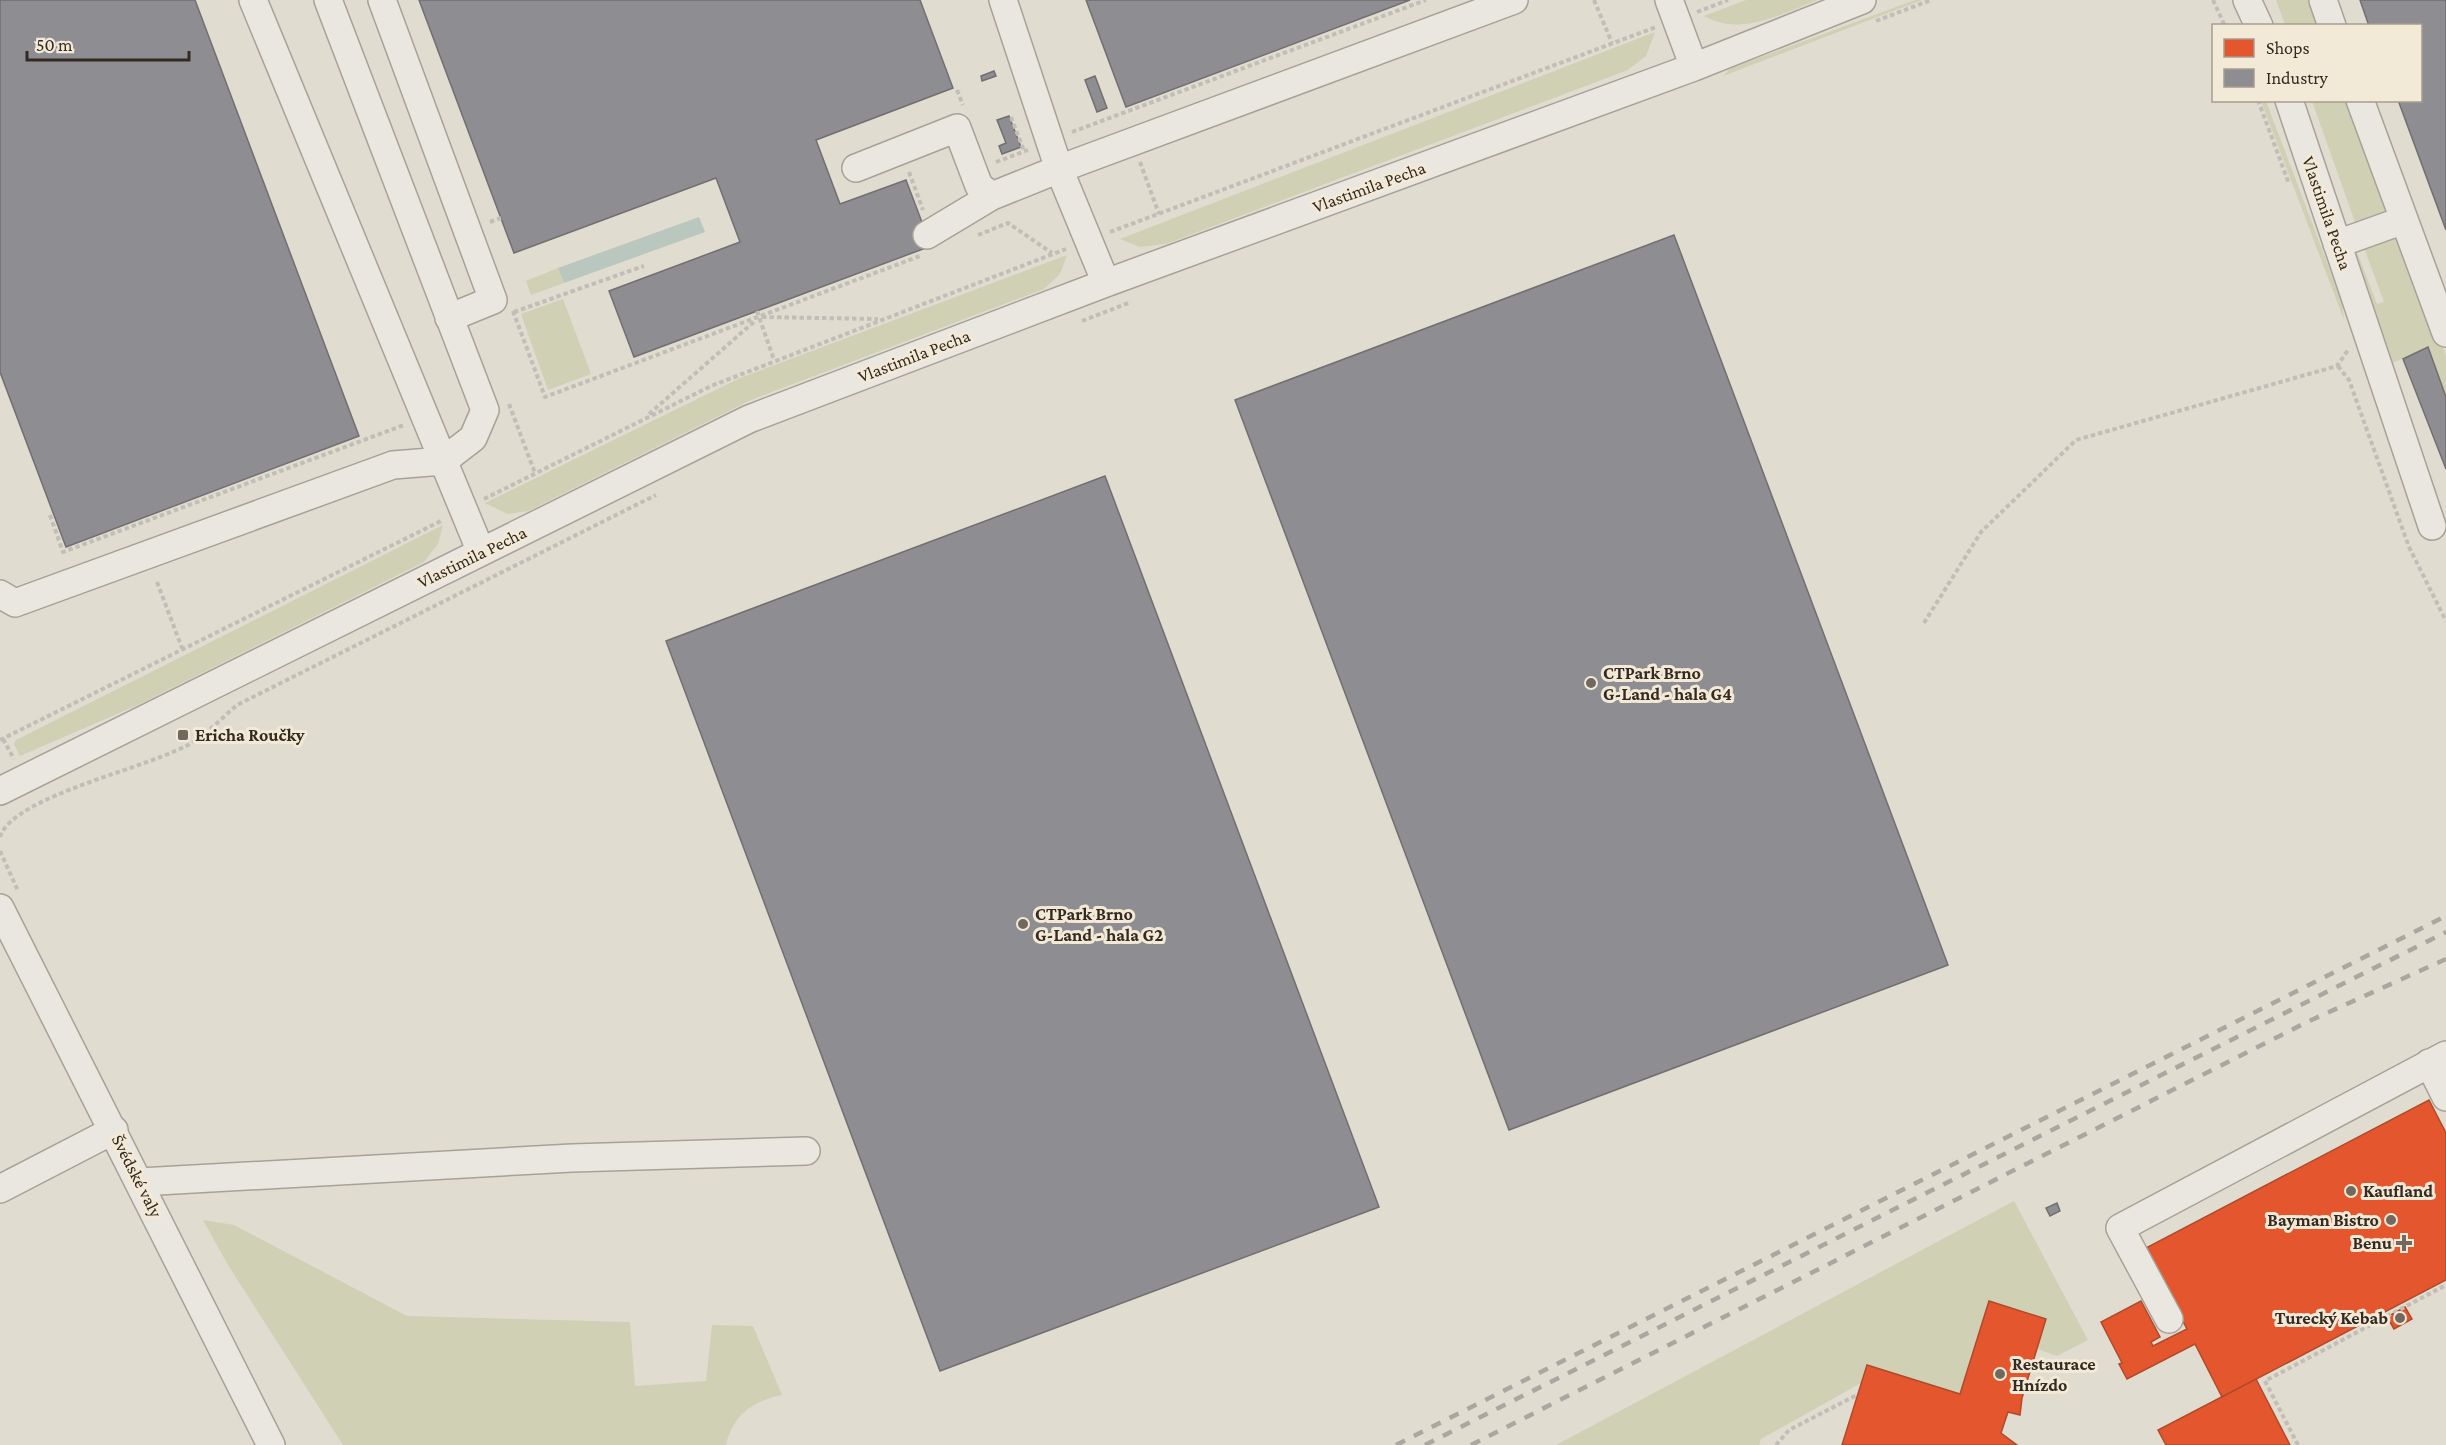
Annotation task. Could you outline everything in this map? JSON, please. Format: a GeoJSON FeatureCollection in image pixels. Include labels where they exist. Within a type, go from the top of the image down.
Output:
{"type":"FeatureCollection","features":[{"type":"Feature","properties":{"kind":"street"},"geometry":{"type":"LineString","coordinates":[[253,0],[481,552]]}},
{"type":"Feature","properties":{"kind":"street"},"geometry":{"type":"LineString","coordinates":[[0,594],[15,603],[393,465],[443,461],[473,438],[485,410],[328,0]]}},
{"type":"Feature","properties":{"kind":"street"},"geometry":{"type":"LineString","coordinates":[[382,0],[493,300],[449,318]]}},
{"type":"Feature","properties":{"kind":"street"},"geometry":{"type":"LineString","coordinates":[[1003,0],[1059,169],[1106,284]]}},
{"type":"Feature","properties":{"kind":"street"},"geometry":{"type":"LineString","coordinates":[[929,233],[992,196],[1059,169],[1514,0]]}},
{"type":"Feature","properties":{"kind":"street"},"geometry":{"type":"LineString","coordinates":[[2247,0],[2258,24]]}},
{"type":"Feature","properties":{"kind":"street"},"geometry":{"type":"LineString","coordinates":[[2323,0],[2331,24]]}},
{"type":"Feature","properties":{"kind":"street"},"geometry":{"type":"LineString","coordinates":[[1672,10],[1694,67]]}},
{"type":"Feature","properties":{"kind":"street","name":"Vlastimila Pecha"},"geometry":{"type":"LineString","coordinates":[[0,791],[749,419],[1106,284],[1694,67],[1869,11]]}},
{"type":"Feature","properties":{"kind":"street","name":"Vlastimila Pecha"},"geometry":{"type":"LineString","coordinates":[[2290,102],[2365,325],[2377,369],[2432,526]]}},
{"type":"Feature","properties":{"kind":"street"},"geometry":{"type":"LineString","coordinates":[[2361,102],[2446,333]]}},
{"type":"Feature","properties":{"kind":"street"},"geometry":{"type":"LineString","coordinates":[[856,168],[957,128],[979,186],[992,196]]}},
{"type":"Feature","properties":{"kind":"street"},"geometry":{"type":"LineString","coordinates":[[2337,244],[2404,220]]}},
{"type":"Feature","properties":{"kind":"street","name":"Švédské valy"},"geometry":{"type":"LineString","coordinates":[[0,908],[271,1445]]}},
{"type":"Feature","properties":{"kind":"street"},"geometry":{"type":"LineString","coordinates":[[2169,1319],[2120,1228],[2438,1059],[2446,1098]]}},
{"type":"Feature","properties":{"kind":"street"},"geometry":{"type":"LineString","coordinates":[[0,1189],[114,1130]]}},
{"type":"Feature","properties":{"kind":"street"},"geometry":{"type":"LineString","coordinates":[[140,1182],[572,1158],[807,1151]]}},
{"type":"Feature","properties":{"kind":"path"},"geometry":{"type":"LineString","coordinates":[[1072,132],[1426,0]]}},
{"type":"Feature","properties":{"kind":"path"},"geometry":{"type":"LineString","coordinates":[[1594,0],[1612,43]]}},
{"type":"Feature","properties":{"kind":"path"},"geometry":{"type":"LineString","coordinates":[[0,740],[645,418],[774,360],[1612,43],[1672,10],[1728,0]]}},
{"type":"Feature","properties":{"kind":"path"},"geometry":{"type":"LineString","coordinates":[[1869,11],[1931,0]]}},
{"type":"Feature","properties":{"kind":"path"},"geometry":{"type":"LineString","coordinates":[[2213,0],[2224,24]]}},
{"type":"Feature","properties":{"kind":"path"},"geometry":{"type":"LineString","coordinates":[[1011,117],[1024,151]]}},
{"type":"Feature","properties":{"kind":"path"},"geometry":{"type":"LineString","coordinates":[[985,166],[1034,147]]}},
{"type":"Feature","properties":{"kind":"path"},"geometry":{"type":"LineString","coordinates":[[1137,153],[1159,213]]}},
{"type":"Feature","properties":{"kind":"path"},"geometry":{"type":"LineString","coordinates":[[509,301],[545,398],[938,250],[929,233],[909,171],[902,174]]}},
{"type":"Feature","properties":{"kind":"path"},"geometry":{"type":"LineString","coordinates":[[481,225],[501,218]]}},
{"type":"Feature","properties":{"kind":"path"},"geometry":{"type":"LineString","coordinates":[[968,239],[1008,224],[1053,254]]}},
{"type":"Feature","properties":{"kind":"path"},"geometry":{"type":"LineString","coordinates":[[502,316],[578,287],[579,290],[644,266]]}},
{"type":"Feature","properties":{"kind":"path"},"geometry":{"type":"LineString","coordinates":[[1079,322],[1135,301]]}},
{"type":"Feature","properties":{"kind":"path"},"geometry":{"type":"LineString","coordinates":[[757,311],[774,360]]}},
{"type":"Feature","properties":{"kind":"path"},"geometry":{"type":"LineString","coordinates":[[645,418],[759,317],[881,319]]}},
{"type":"Feature","properties":{"kind":"path"},"geometry":{"type":"LineString","coordinates":[[1924,622],[1981,532],[2076,440],[2337,366],[2365,325]]}},
{"type":"Feature","properties":{"kind":"path"},"geometry":{"type":"LineString","coordinates":[[2337,366],[2349,380],[2409,548],[2446,621]]}},
{"type":"Feature","properties":{"kind":"path"},"geometry":{"type":"LineString","coordinates":[[507,399],[535,473]]}},
{"type":"Feature","properties":{"kind":"path"},"geometry":{"type":"LineString","coordinates":[[50,515],[63,552],[405,425]]}},
{"type":"Feature","properties":{"kind":"path"},"geometry":{"type":"LineString","coordinates":[[0,837],[9,820],[71,788],[140,766],[194,741],[237,705],[659,493]]}},
{"type":"Feature","properties":{"kind":"path"},"geometry":{"type":"LineString","coordinates":[[157,582],[183,648]]}},
{"type":"Feature","properties":{"kind":"path"},"geometry":{"type":"LineString","coordinates":[[2298,1445],[2265,1381],[2446,1286]]}},
{"type":"Feature","properties":{"kind":"path"},"geometry":{"type":"LineString","coordinates":[[1776,1445],[1789,1430],[1857,1395]]}},
{"type":"Feature","properties":{"kind":"green space"},"geometry":{"type":"Polygon","coordinates":[[[1746,0],[1818,0],[1775,17],[1747,24],[1718,22],[1704,16],[1746,0]]]}},
{"type":"Feature","properties":{"kind":"green space"},"geometry":{"type":"Polygon","coordinates":[[[1915,0],[1922,0],[1723,76],[1731,68],[1915,0]]]}},
{"type":"Feature","properties":{"kind":"green space"},"geometry":{"type":"Polygon","coordinates":[[[2276,0],[2313,0],[2322,24],[2285,24],[2276,0]]]}},
{"type":"Feature","properties":{"kind":"green space"},"geometry":{"type":"Polygon","coordinates":[[[1655,32],[1646,56],[1628,70],[1166,244],[1140,247],[1120,239],[1655,32]]]}},
{"type":"Feature","properties":{"kind":"green space"},"geometry":{"type":"Polygon","coordinates":[[[2261,102],[2266,102],[2342,302],[2344,320],[2261,102]]]}},
{"type":"Feature","properties":{"kind":"green space"},"geometry":{"type":"Polygon","coordinates":[[[2312,102],[2351,102],[2388,212],[2356,225],[2312,102]]]}},
{"type":"Feature","properties":{"kind":"green space"},"geometry":{"type":"Polygon","coordinates":[[[2396,236],[2404,244],[2446,356],[2446,397],[2428,348],[2385,366],[2355,254],[2357,252],[2377,304],[2384,302],[2363,245],[2396,236]]]}},
{"type":"Feature","properties":{"kind":"green space"},"geometry":{"type":"Polygon","coordinates":[[[1067,255],[1060,274],[1044,289],[751,400],[528,511],[508,514],[485,503],[740,378],[1067,255]]]}},
{"type":"Feature","properties":{"kind":"green space"},"geometry":{"type":"Polygon","coordinates":[[[558,268],[564,283],[531,295],[526,281],[558,268]]]}},
{"type":"Feature","properties":{"kind":"green space"},"geometry":{"type":"Polygon","coordinates":[[[563,299],[591,374],[548,390],[521,314],[563,299]]]}},
{"type":"Feature","properties":{"kind":"green space"},"geometry":{"type":"Polygon","coordinates":[[[443,525],[438,544],[424,562],[140,704],[20,756],[14,744],[16,740],[443,525]]]}},
{"type":"Feature","properties":{"kind":"green space"},"geometry":{"type":"Polygon","coordinates":[[[2014,1201],[2088,1340],[2057,1356],[2037,1349],[2046,1319],[1989,1301],[1960,1394],[1867,1365],[1861,1383],[1761,1439],[1759,1445],[1556,1445],[2014,1201]]]}},
{"type":"Feature","properties":{"kind":"green space"},"geometry":{"type":"Polygon","coordinates":[[[203,1220],[234,1225],[407,1316],[630,1322],[635,1386],[706,1381],[712,1325],[753,1326],[782,1395],[762,1401],[745,1411],[733,1425],[726,1445],[343,1445],[228,1265],[203,1220]]]}},
{"type":"Feature","properties":{"kind":"shaded area"},"geometry":{"type":"Polygon","coordinates":[[[699,217],[705,232],[564,283],[558,268],[699,217]]]}},
{"type":"Feature","properties":{"kind":"building: Shops","name":"Kaufland"},"geometry":{"type":"Polygon","coordinates":[[[2429,1100],[2446,1133],[2446,1280],[2222,1397],[2195,1344],[2127,1379],[2119,1364],[2122,1363],[2101,1322],[2141,1301],[2160,1337],[2151,1342],[2153,1346],[2187,1329],[2144,1249],[2429,1100]]]}},
{"type":"Feature","properties":{"kind":"building: Shops"},"geometry":{"type":"Polygon","coordinates":[[[1989,1301],[2046,1319],[2022,1398],[2020,1415],[2008,1412],[2001,1433],[2017,1445],[1842,1445],[1867,1365],[1960,1394],[1989,1301]]]}},
{"type":"Feature","properties":{"kind":"building: Shops","name":"Turecký Kebab"},"geometry":{"type":"Polygon","coordinates":[[[2405,1307],[2412,1319],[2394,1329],[2387,1317],[2405,1307]]]}},
{"type":"Feature","properties":{"kind":"building: Shops"},"geometry":{"type":"Polygon","coordinates":[[[2256,1379],[2290,1445],[2166,1445],[2158,1430],[2256,1379]]]}},
{"type":"Feature","properties":{"kind":"building: Industry"},"geometry":{"type":"Polygon","coordinates":[[[0,0],[195,0],[359,436],[66,547],[0,372],[0,0]]]}},
{"type":"Feature","properties":{"kind":"building: Industry"},"geometry":{"type":"Polygon","coordinates":[[[419,0],[920,0],[953,88],[816,140],[840,204],[906,180],[931,246],[634,357],[609,291],[740,242],[716,178],[514,253],[419,0]]]}},
{"type":"Feature","properties":{"kind":"building: Industry"},"geometry":{"type":"Polygon","coordinates":[[[1086,0],[1410,0],[1126,107],[1086,0]]]}},
{"type":"Feature","properties":{"kind":"building: Industry"},"geometry":{"type":"Polygon","coordinates":[[[2360,0],[2446,0],[2446,230],[2399,102],[2422,102],[2422,24],[2368,24],[2360,0]]]}},
{"type":"Feature","properties":{"kind":"building: Industry"},"geometry":{"type":"Polygon","coordinates":[[[994,71],[996,76],[982,81],[981,76],[994,71]]]}},
{"type":"Feature","properties":{"kind":"building: Industry"},"geometry":{"type":"Polygon","coordinates":[[[1095,76],[1107,108],[1097,112],[1085,80],[1095,76]]]}},
{"type":"Feature","properties":{"kind":"building: Industry"},"geometry":{"type":"Polygon","coordinates":[[[1009,116],[1021,147],[1002,154],[999,146],[1006,143],[997,120],[1009,116]]]}},
{"type":"Feature","properties":{"kind":"building: Industry","name":"CTPark Brno G-Land - hala G4"},"geometry":{"type":"Polygon","coordinates":[[[1674,235],[1948,965],[1509,1130],[1235,400],[1674,235]]]}},
{"type":"Feature","properties":{"kind":"building: Industry"},"geometry":{"type":"Polygon","coordinates":[[[2428,347],[2446,397],[2446,469],[2403,359],[2428,347]]]}},
{"type":"Feature","properties":{"kind":"building: Industry","name":"CTPark Brno G-Land - hala G2"},"geometry":{"type":"Polygon","coordinates":[[[1105,476],[1379,1207],[940,1371],[666,641],[1105,476]]]}},
{"type":"Feature","properties":{"kind":"building: Industry"},"geometry":{"type":"Polygon","coordinates":[[[2057,1203],[2060,1211],[2050,1216],[2046,1208],[2057,1203]]]}},
{"type":"Feature","properties":{"kind":"railway"},"geometry":{"type":"LineString","coordinates":[[1396,1445],[2446,916]]}},
{"type":"Feature","properties":{"kind":"railway"},"geometry":{"type":"LineString","coordinates":[[1425,1445],[2446,932]]}},
{"type":"Feature","properties":{"kind":"railway"},"geometry":{"type":"LineString","coordinates":[[1471,1445],[2307,1022],[2446,959]]}},
{"type":"Feature","properties":{"kind":"place","name":"CTPark Brno G-Land - hala G4"},"geometry":{"type":"Point","coordinates":[1591,683]}},
{"type":"Feature","properties":{"kind":"place","name":"Ericha Roučky"},"geometry":{"type":"Point","coordinates":[183,735]}},
{"type":"Feature","properties":{"kind":"place","name":"CTPark Brno G-Land - hala G2"},"geometry":{"type":"Point","coordinates":[1023,924]}},
{"type":"Feature","properties":{"kind":"place","name":"Kaufland"},"geometry":{"type":"Point","coordinates":[2351,1191]}},
{"type":"Feature","properties":{"kind":"place","name":"Bayman Bistro"},"geometry":{"type":"Point","coordinates":[2391,1220]}},
{"type":"Feature","properties":{"kind":"place","name":"Benu"},"geometry":{"type":"Point","coordinates":[2404,1243]}},
{"type":"Feature","properties":{"kind":"place","name":"Turecký Kebab"},"geometry":{"type":"Point","coordinates":[2400,1318]}},
{"type":"Feature","properties":{"kind":"place","name":"Restaurace Hnízdo"},"geometry":{"type":"Point","coordinates":[2000,1374]}}]}
